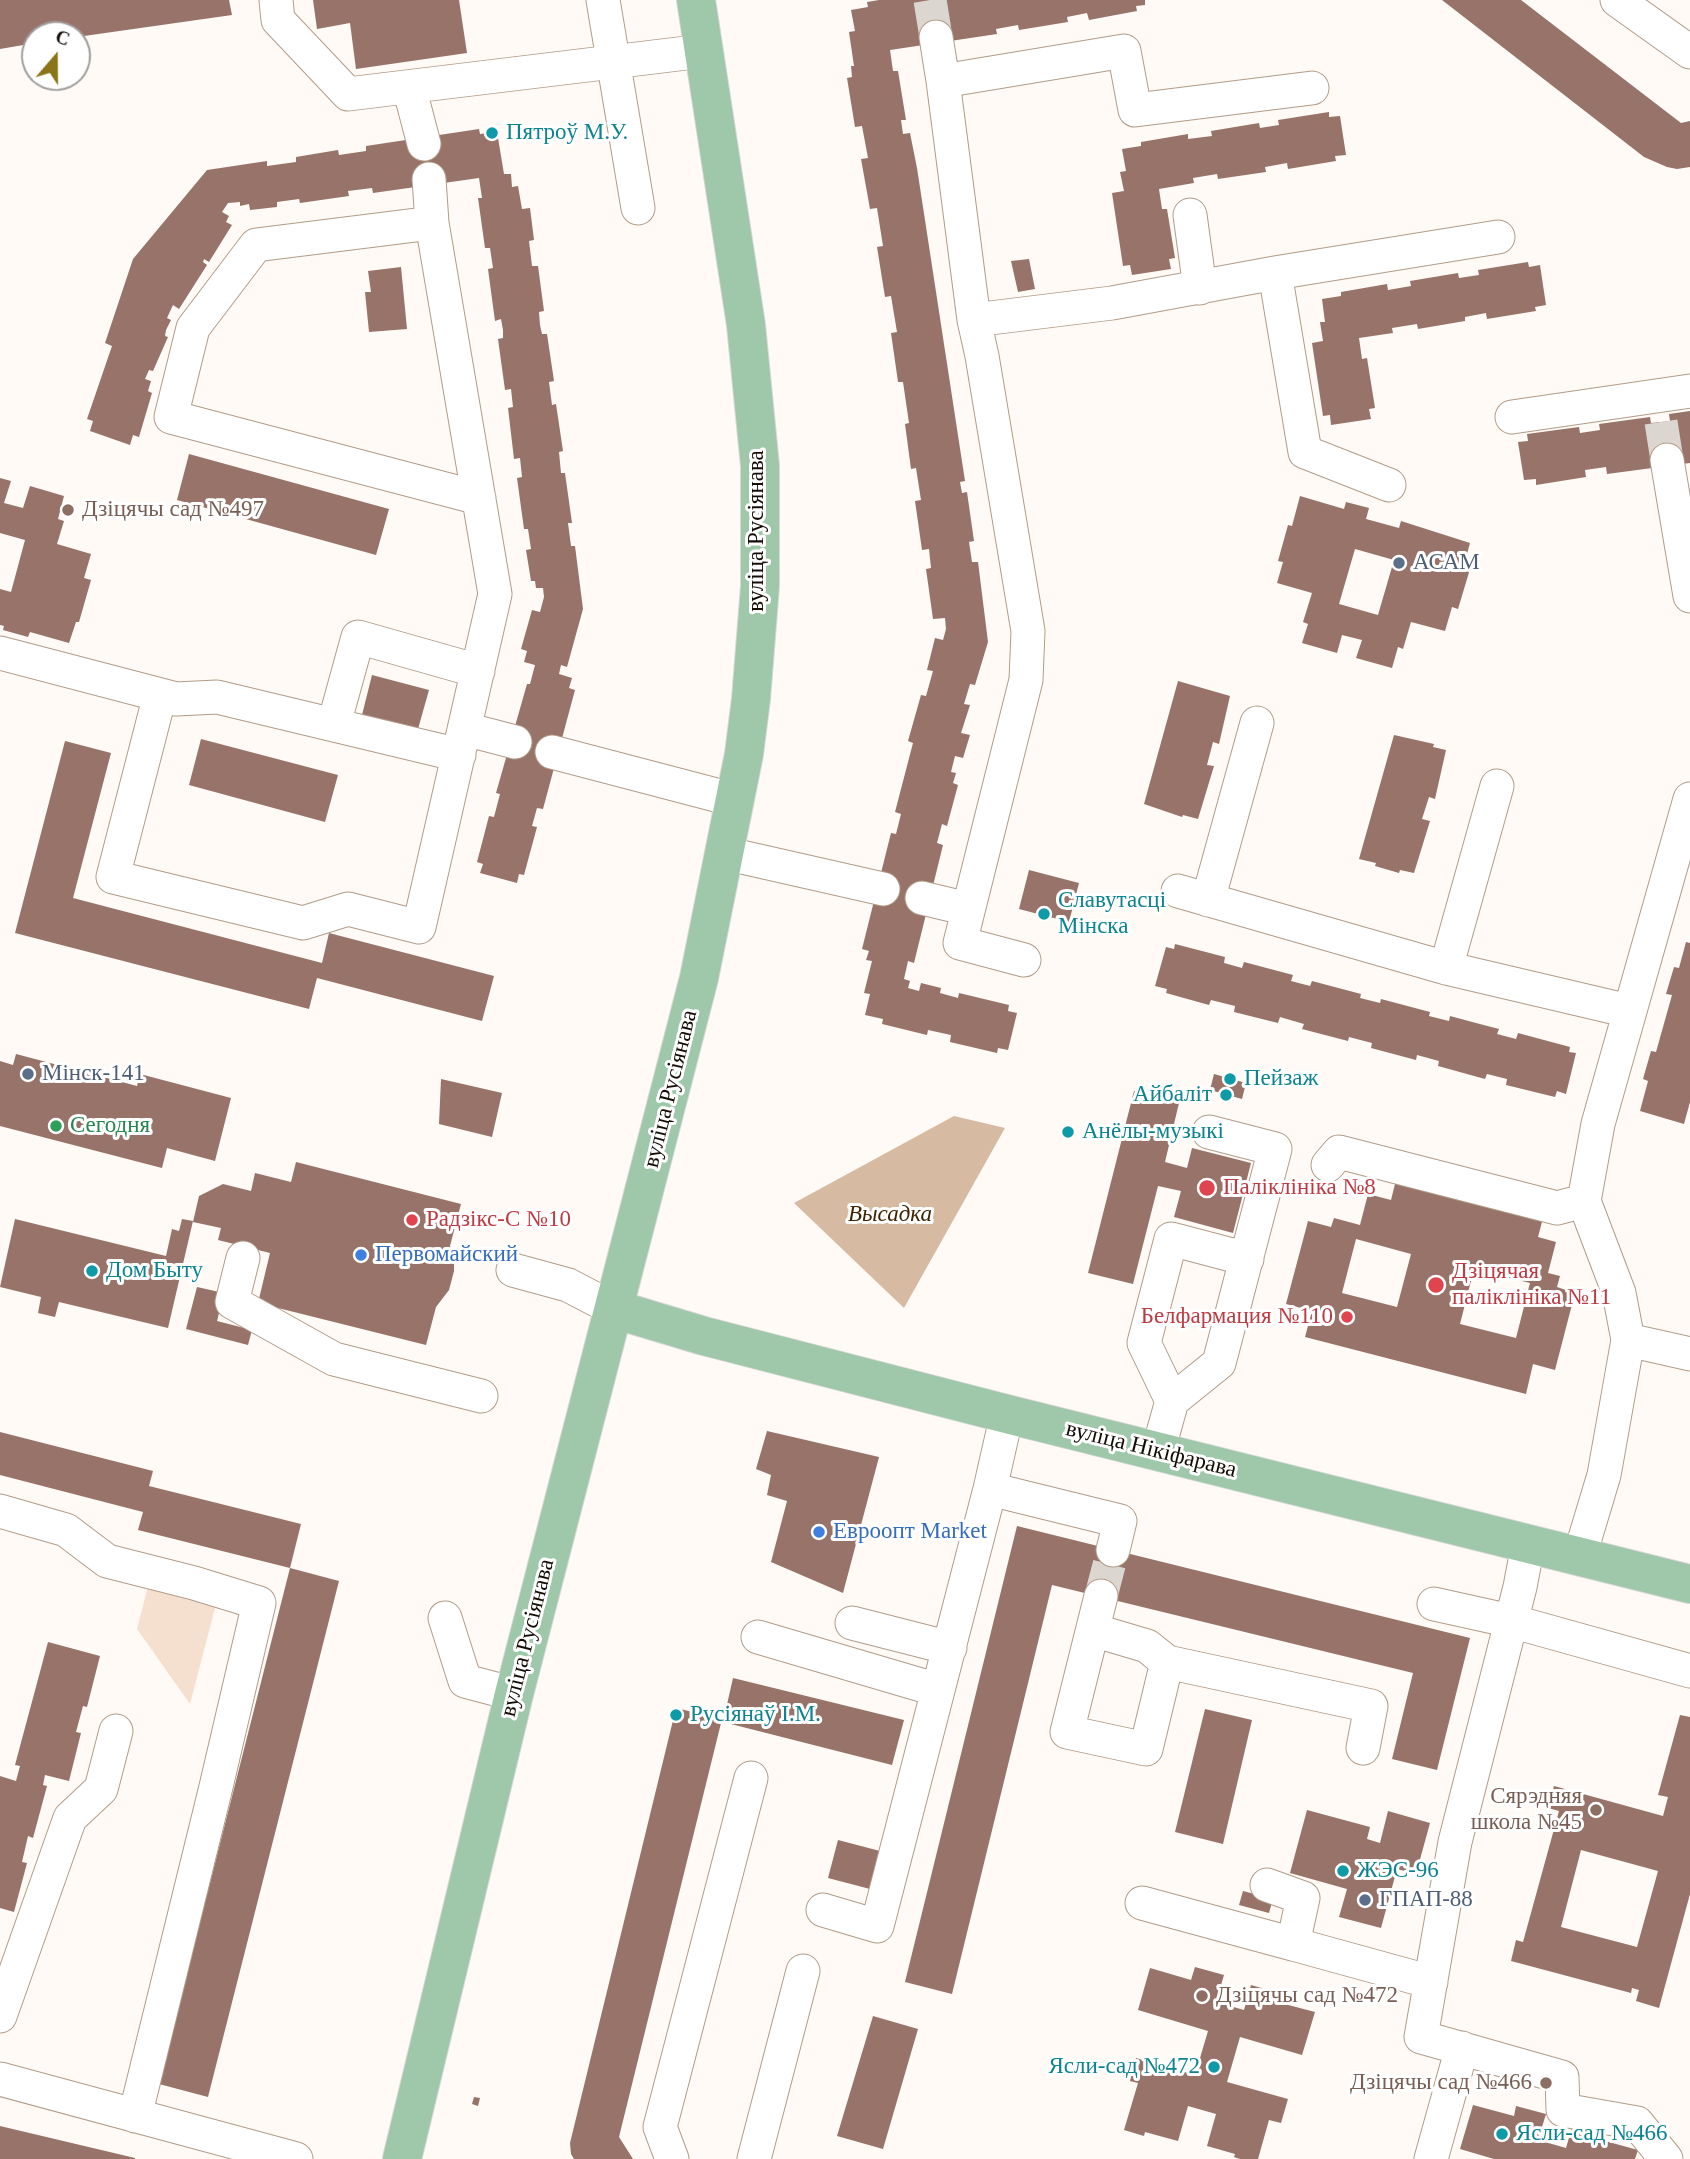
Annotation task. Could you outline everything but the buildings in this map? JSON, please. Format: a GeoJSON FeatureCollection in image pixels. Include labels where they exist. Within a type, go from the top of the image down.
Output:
{"type":"FeatureCollection","features":[{"type":"Feature","properties":{"kind":"main road","name":"вуліца Русіянава"},"geometry":{"type":"LineString","coordinates":[[402,2159],[513,1694],[691,1012],[747,732],[760,575],[760,466],[746,325],[696,0]]}},
{"type":"Feature","properties":{"kind":"main road","name":"вуліца Нікіфарава"},"geometry":{"type":"LineString","coordinates":[[614,1309],[704,1336],[1007,1414],[1579,1559],[1690,1584]]}},
{"type":"Feature","properties":{"kind":"lane"},"geometry":{"type":"LineString","coordinates":[[276,0],[278,19],[348,94],[703,51]]}},
{"type":"Feature","properties":{"kind":"lane"},"geometry":{"type":"LineString","coordinates":[[603,0],[638,208]]}},
{"type":"Feature","properties":{"kind":"lane"},"geometry":{"type":"LineString","coordinates":[[1617,0],[1690,52]]}},
{"type":"Feature","properties":{"kind":"lane"},"geometry":{"type":"LineString","coordinates":[[936,37],[974,320],[1028,640],[1026,680],[960,943],[1024,961]]}},
{"type":"Feature","properties":{"kind":"lane"},"geometry":{"type":"LineString","coordinates":[[943,81],[1124,51],[1135,110],[1312,88]]}},
{"type":"Feature","properties":{"kind":"lane"},"geometry":{"type":"LineString","coordinates":[[409,87],[424,144]]}},
{"type":"Feature","properties":{"kind":"lane"},"geometry":{"type":"LineString","coordinates":[[160,695],[113,877],[303,923],[348,909],[419,927],[495,594],[432,223],[429,179]]}},
{"type":"Feature","properties":{"kind":"lane"},"geometry":{"type":"LineString","coordinates":[[1190,215],[1200,288]]}},
{"type":"Feature","properties":{"kind":"lane"},"geometry":{"type":"LineString","coordinates":[[432,223],[257,245],[193,328],[172,417],[478,498]]}},
{"type":"Feature","properties":{"kind":"lane"},"geometry":{"type":"LineString","coordinates":[[974,320],[1112,303],[1498,237]]}},
{"type":"Feature","properties":{"kind":"lane"},"geometry":{"type":"LineString","coordinates":[[1275,273],[1305,452],[1389,485]]}},
{"type":"Feature","properties":{"kind":"lane"},"geometry":{"type":"LineString","coordinates":[[1512,417],[1659,409],[1690,391]]}},
{"type":"Feature","properties":{"kind":"lane"},"geometry":{"type":"LineString","coordinates":[[1667,460],[1690,596]]}},
{"type":"Feature","properties":{"kind":"lane"},"geometry":{"type":"LineString","coordinates":[[334,724],[358,638],[478,671]]}},
{"type":"Feature","properties":{"kind":"lane"},"geometry":{"type":"LineString","coordinates":[[0,653],[176,699],[217,697],[334,724],[462,742],[514,742]]}},
{"type":"Feature","properties":{"kind":"lane"},"geometry":{"type":"LineString","coordinates":[[1257,723],[1193,895],[1446,968],[1629,1011]]}},
{"type":"Feature","properties":{"kind":"lane"},"geometry":{"type":"LineString","coordinates":[[552,752],[735,800]]}},
{"type":"Feature","properties":{"kind":"lane"},"geometry":{"type":"LineString","coordinates":[[1446,968],[1497,786]]}},
{"type":"Feature","properties":{"kind":"lane"},"geometry":{"type":"LineString","coordinates":[[1579,1559],[1604,1475],[1628,1340],[1619,1293],[1584,1201],[1598,1124],[1690,799]]}},
{"type":"Feature","properties":{"kind":"lane"},"geometry":{"type":"LineString","coordinates":[[724,853],[883,889]]}},
{"type":"Feature","properties":{"kind":"lane"},"geometry":{"type":"LineString","coordinates":[[922,898],[968,909]]}},
{"type":"Feature","properties":{"kind":"lane"},"geometry":{"type":"LineString","coordinates":[[1158,1451],[1172,1402],[1219,1363],[1275,1149],[1209,1132]]}},
{"type":"Feature","properties":{"kind":"lane"},"geometry":{"type":"LineString","coordinates":[[1328,1165],[1339,1152],[1558,1208],[1584,1201]]}},
{"type":"Feature","properties":{"kind":"lane"},"geometry":{"type":"LineString","coordinates":[[1172,1402],[1144,1343],[1171,1239],[1247,1259]]}},
{"type":"Feature","properties":{"kind":"lane"},"geometry":{"type":"LineString","coordinates":[[243,1258],[232,1302],[334,1359],[481,1396]]}},
{"type":"Feature","properties":{"kind":"lane"},"geometry":{"type":"LineString","coordinates":[[513,1270],[568,1284],[614,1309]]}},
{"type":"Feature","properties":{"kind":"lane"},"geometry":{"type":"LineString","coordinates":[[1628,1340],[1690,1354]]}},
{"type":"Feature","properties":{"kind":"lane"},"geometry":{"type":"LineString","coordinates":[[823,1910],[877,1926],[950,1648],[1007,1414]]}},
{"type":"Feature","properties":{"kind":"lane"},"geometry":{"type":"LineString","coordinates":[[990,1489],[1120,1521],[1112,1550]]}},
{"type":"Feature","properties":{"kind":"lane"},"geometry":{"type":"LineString","coordinates":[[0,1511],[66,1530],[107,1561],[259,1603],[135,2116]]}},
{"type":"Feature","properties":{"kind":"lane"},"geometry":{"type":"LineString","coordinates":[[1528,1545],[1455,1842],[1421,2037],[1562,2077],[1563,2110],[1637,2123],[1666,2159]]}},
{"type":"Feature","properties":{"kind":"lane"},"geometry":{"type":"LineString","coordinates":[[1101,1597],[1067,1732],[1146,1749],[1167,1662]]}},
{"type":"Feature","properties":{"kind":"lane"},"geometry":{"type":"LineString","coordinates":[[1434,1604],[1511,1621],[1690,1671]]}},
{"type":"Feature","properties":{"kind":"lane"},"geometry":{"type":"LineString","coordinates":[[445,1618],[465,1681],[513,1694]]}},
{"type":"Feature","properties":{"kind":"lane"},"geometry":{"type":"LineString","coordinates":[[852,1623],[950,1648]]}},
{"type":"Feature","properties":{"kind":"lane"},"geometry":{"type":"LineString","coordinates":[[1093,1630],[1147,1646],[1167,1662],[1371,1706],[1363,1748]]}},
{"type":"Feature","properties":{"kind":"lane"},"geometry":{"type":"LineString","coordinates":[[758,1637],[938,1690]]}},
{"type":"Feature","properties":{"kind":"lane"},"geometry":{"type":"LineString","coordinates":[[0,2016],[70,1818],[102,1788],[116,1731]]}},
{"type":"Feature","properties":{"kind":"lane"},"geometry":{"type":"LineString","coordinates":[[672,2159],[660,2127],[751,1778]]}},
{"type":"Feature","properties":{"kind":"lane"},"geometry":{"type":"LineString","coordinates":[[1267,1885],[1303,1898],[1293,1944]]}},
{"type":"Feature","properties":{"kind":"lane"},"geometry":{"type":"LineString","coordinates":[[1142,1903],[1430,1982]]}},
{"type":"Feature","properties":{"kind":"lane"},"geometry":{"type":"LineString","coordinates":[[754,2159],[803,1970]]}},
{"type":"Feature","properties":{"kind":"lane"},"geometry":{"type":"LineString","coordinates":[[1431,2159],[1462,2048]]}},
{"type":"Feature","properties":{"kind":"lane"},"geometry":{"type":"LineString","coordinates":[[0,2079],[295,2159]]}},
{"type":"Feature","properties":{"kind":"shaded area"},"geometry":{"type":"Polygon","coordinates":[[[148,1586],[216,1604],[190,1704],[137,1629],[148,1586]]]}},
{"type":"Feature","properties":{"kind":"green space","name":"Высадка"},"geometry":{"type":"Polygon","coordinates":[[[954,1116],[1005,1128],[904,1308],[794,1203],[954,1116]]]}},
{"type":"Feature","properties":{"kind":"tunnel"},"geometry":{"type":"LineString","coordinates":[[930,0],[936,37]]}},
{"type":"Feature","properties":{"kind":"tunnel"},"geometry":{"type":"LineString","coordinates":[[1661,422],[1667,460]]}},
{"type":"Feature","properties":{"kind":"tunnel"},"geometry":{"type":"LineString","coordinates":[[1101,1596],[1113,1550]]}},
{"type":"Feature","properties":{"kind":"place","name":"Пятроў М.У."},"geometry":{"type":"Point","coordinates":[492,133]}},
{"type":"Feature","properties":{"kind":"place","name":"Дзіцячы сад №497"},"geometry":{"type":"Point","coordinates":[68,510]}},
{"type":"Feature","properties":{"kind":"place","name":"АСАМ"},"geometry":{"type":"Point","coordinates":[1399,563]}},
{"type":"Feature","properties":{"kind":"place","name":"Славутасці Мінска"},"geometry":{"type":"Point","coordinates":[1044,914]}},
{"type":"Feature","properties":{"kind":"place","name":"Мінск-141"},"geometry":{"type":"Point","coordinates":[28,1074]}},
{"type":"Feature","properties":{"kind":"place","name":"Пейзаж"},"geometry":{"type":"Point","coordinates":[1230,1079]}},
{"type":"Feature","properties":{"kind":"place","name":"Айбаліт"},"geometry":{"type":"Point","coordinates":[1226,1095]}},
{"type":"Feature","properties":{"kind":"place","name":"Сегодня"},"geometry":{"type":"Point","coordinates":[56,1126]}},
{"type":"Feature","properties":{"kind":"place","name":"Анёлы-музыкі"},"geometry":{"type":"Point","coordinates":[1068,1132]}},
{"type":"Feature","properties":{"kind":"place","name":"Паліклініка №8"},"geometry":{"type":"Point","coordinates":[1207,1188]}},
{"type":"Feature","properties":{"kind":"place","name":"Радзікс-С №10"},"geometry":{"type":"Point","coordinates":[412,1220]}},
{"type":"Feature","properties":{"kind":"place","name":"Первомайский"},"geometry":{"type":"Point","coordinates":[361,1255]}},
{"type":"Feature","properties":{"kind":"place","name":"Дом Быту"},"geometry":{"type":"Point","coordinates":[92,1271]}},
{"type":"Feature","properties":{"kind":"place","name":"Дзіцячая паліклініка №11"},"geometry":{"type":"Point","coordinates":[1436,1285]}},
{"type":"Feature","properties":{"kind":"place","name":"Белфармация №110"},"geometry":{"type":"Point","coordinates":[1347,1317]}},
{"type":"Feature","properties":{"kind":"place","name":"Евроопт Market"},"geometry":{"type":"Point","coordinates":[819,1532]}},
{"type":"Feature","properties":{"kind":"place","name":"Русіянаў І.М."},"geometry":{"type":"Point","coordinates":[676,1715]}},
{"type":"Feature","properties":{"kind":"place","name":"Сярэдняя школа №45"},"geometry":{"type":"Point","coordinates":[1596,1810]}},
{"type":"Feature","properties":{"kind":"place","name":"ЖЭС-96"},"geometry":{"type":"Point","coordinates":[1343,1871]}},
{"type":"Feature","properties":{"kind":"place","name":"ГПАП-88"},"geometry":{"type":"Point","coordinates":[1365,1900]}},
{"type":"Feature","properties":{"kind":"place","name":"Дзіцячы сад №472"},"geometry":{"type":"Point","coordinates":[1202,1996]}},
{"type":"Feature","properties":{"kind":"place","name":"Ясли-сад №472"},"geometry":{"type":"Point","coordinates":[1214,2067]}},
{"type":"Feature","properties":{"kind":"place","name":"Дзіцячы сад №466"},"geometry":{"type":"Point","coordinates":[1546,2083]}},
{"type":"Feature","properties":{"kind":"place","name":"Ясли-сад №466"},"geometry":{"type":"Point","coordinates":[1502,2134]}}]}
